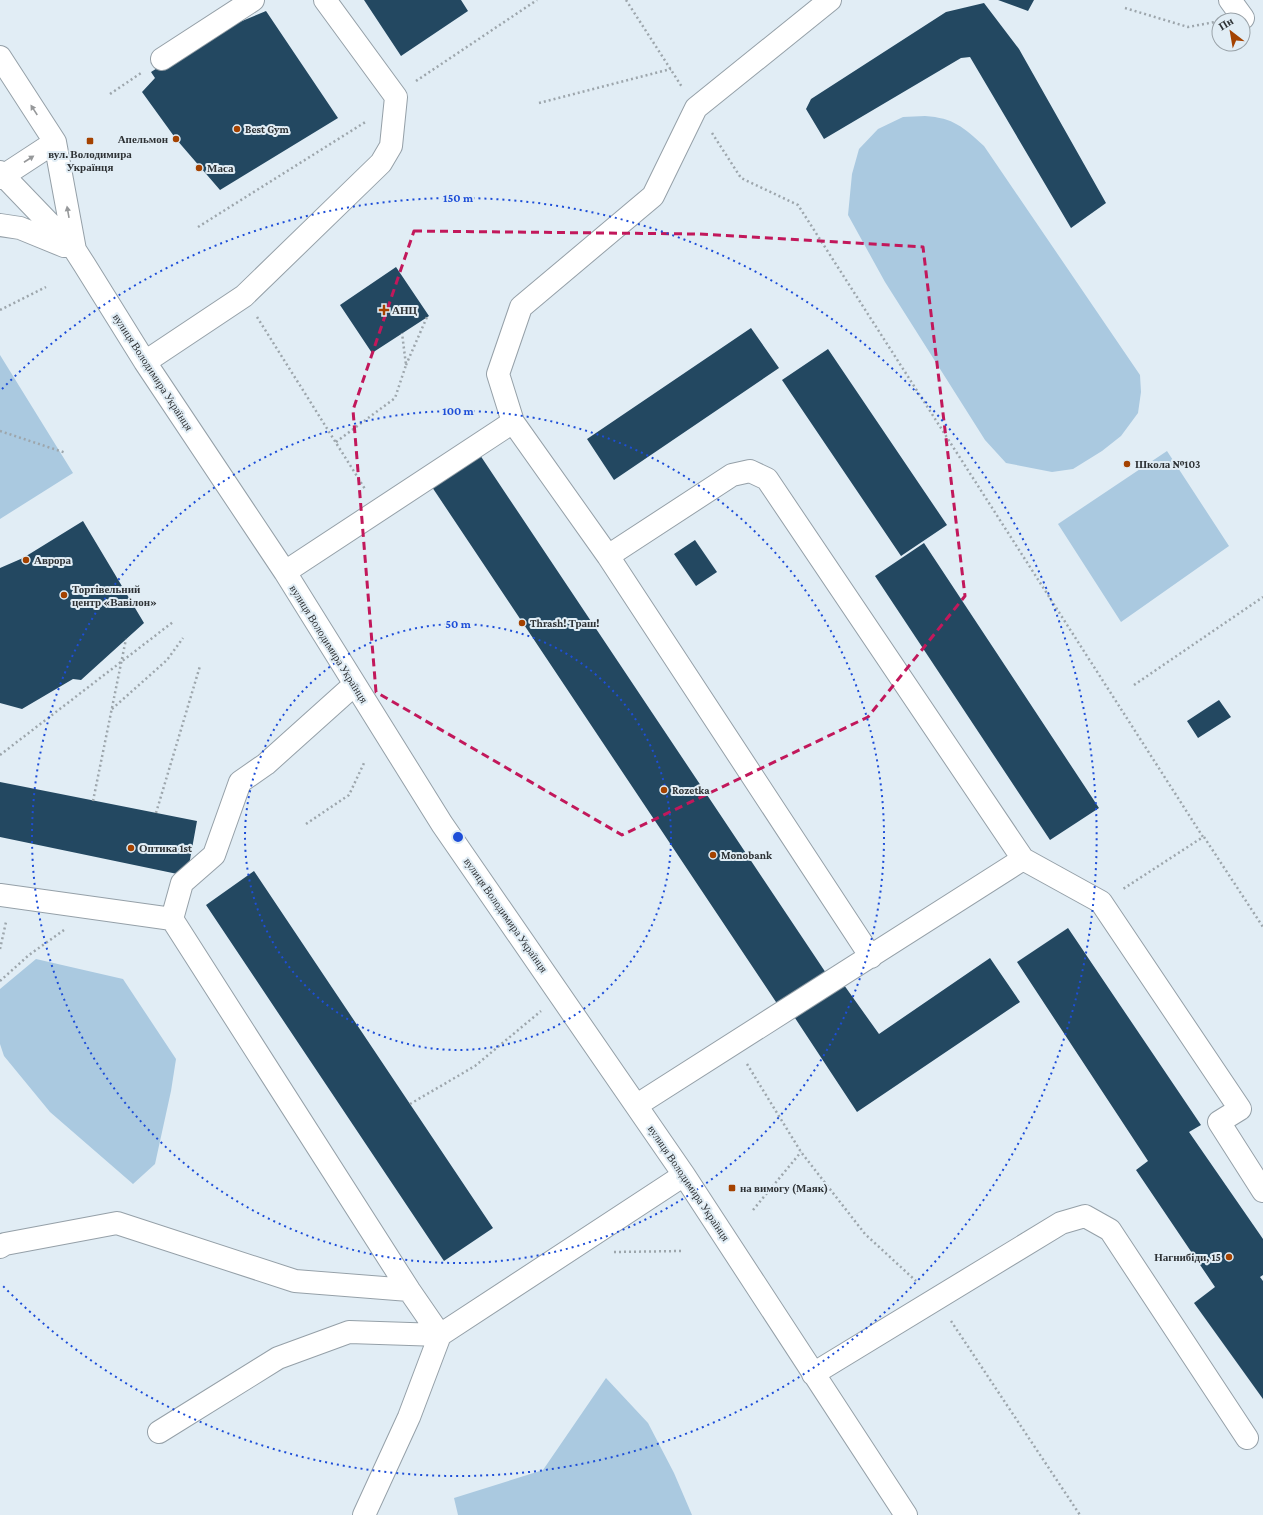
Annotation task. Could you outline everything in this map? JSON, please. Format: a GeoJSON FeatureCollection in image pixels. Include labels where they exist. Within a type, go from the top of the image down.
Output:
{"type":"FeatureCollection","features":[{"type":"Feature","properties":{"kind":"street"},"geometry":{"type":"LineString","coordinates":[[162,59],[253,0]]}},
{"type":"Feature","properties":{"kind":"street"},"geometry":{"type":"LineString","coordinates":[[145,362],[244,296],[381,163],[391,146],[396,97],[325,0]]}},
{"type":"Feature","properties":{"kind":"street"},"geometry":{"type":"LineString","coordinates":[[830,0],[696,108],[653,196],[521,307],[498,374],[513,422],[608,556],[871,956]]}},
{"type":"Feature","properties":{"kind":"street"},"geometry":{"type":"LineString","coordinates":[[1230,0],[1239,12]]}},
{"type":"Feature","properties":{"kind":"street","name":"вулиця Володимира Українця"},"geometry":{"type":"LineString","coordinates":[[0,58],[55,142],[74,250]]}},
{"type":"Feature","properties":{"kind":"street"},"geometry":{"type":"LineString","coordinates":[[1,175],[55,142]]}},
{"type":"Feature","properties":{"kind":"street","name":"вулиця Володимира Українця"},"geometry":{"type":"LineString","coordinates":[[1,175],[74,250],[145,362],[284,572],[442,824],[637,1105],[906,1515]]}},
{"type":"Feature","properties":{"kind":"street"},"geometry":{"type":"LineString","coordinates":[[0,225],[20,228],[74,250]]}},
{"type":"Feature","properties":{"kind":"street"},"geometry":{"type":"LineString","coordinates":[[284,572],[513,422]]}},
{"type":"Feature","properties":{"kind":"street"},"geometry":{"type":"LineString","coordinates":[[608,556],[732,475],[750,471],[767,479],[1023,858],[1101,902],[1240,1109],[1219,1122],[1263,1191]]}},
{"type":"Feature","properties":{"kind":"street"},"geometry":{"type":"LineString","coordinates":[[354,685],[266,764],[240,782],[214,855],[182,883],[172,919],[440,1335]]}},
{"type":"Feature","properties":{"kind":"street"},"geometry":{"type":"LineString","coordinates":[[637,1105],[1023,858]]}},
{"type":"Feature","properties":{"kind":"street"},"geometry":{"type":"LineString","coordinates":[[0,895],[172,919]]}},
{"type":"Feature","properties":{"kind":"street"},"geometry":{"type":"LineString","coordinates":[[159,1432],[278,1358],[349,1332],[440,1335],[684,1175]]}},
{"type":"Feature","properties":{"kind":"street"},"geometry":{"type":"LineString","coordinates":[[814,1374],[1061,1223],[1085,1216],[1110,1230],[1248,1438]]}},
{"type":"Feature","properties":{"kind":"street"},"geometry":{"type":"LineString","coordinates":[[0,1247],[5,1244],[117,1223],[295,1281],[410,1290]]}},
{"type":"Feature","properties":{"kind":"street"},"geometry":{"type":"LineString","coordinates":[[364,1515],[410,1417],[440,1335]]}},
{"type":"Feature","properties":{"kind":"path"},"geometry":{"type":"LineString","coordinates":[[626,0],[740,178],[798,206],[1203,837],[1263,927]]}},
{"type":"Feature","properties":{"kind":"path"},"geometry":{"type":"LineString","coordinates":[[1125,8],[1188,27],[1211,23]]}},
{"type":"Feature","properties":{"kind":"path"},"geometry":{"type":"LineString","coordinates":[[110,94],[162,59]]}},
{"type":"Feature","properties":{"kind":"path"},"geometry":{"type":"LineString","coordinates":[[539,103],[671,69]]}},
{"type":"Feature","properties":{"kind":"path"},"geometry":{"type":"LineString","coordinates":[[0,310],[46,287]]}},
{"type":"Feature","properties":{"kind":"path"},"geometry":{"type":"LineString","coordinates":[[244,296],[379,510]]}},
{"type":"Feature","properties":{"kind":"path"},"geometry":{"type":"LineString","coordinates":[[336,442],[395,398],[406,365],[427,317]]}},
{"type":"Feature","properties":{"kind":"path"},"geometry":{"type":"LineString","coordinates":[[402,333],[406,365]]}},
{"type":"Feature","properties":{"kind":"path"},"geometry":{"type":"LineString","coordinates":[[0,430],[66,453]]}},
{"type":"Feature","properties":{"kind":"path"},"geometry":{"type":"LineString","coordinates":[[1134,685],[1263,597]]}},
{"type":"Feature","properties":{"kind":"path"},"geometry":{"type":"LineString","coordinates":[[0,755],[173,622]]}},
{"type":"Feature","properties":{"kind":"path"},"geometry":{"type":"LineString","coordinates":[[112,710],[167,660],[183,638]]}},
{"type":"Feature","properties":{"kind":"path"},"geometry":{"type":"LineString","coordinates":[[93,800],[126,639]]}},
{"type":"Feature","properties":{"kind":"path"},"geometry":{"type":"LineString","coordinates":[[156,813],[200,666]]}},
{"type":"Feature","properties":{"kind":"path"},"geometry":{"type":"LineString","coordinates":[[306,824],[349,795],[364,763]]}},
{"type":"Feature","properties":{"kind":"path"},"geometry":{"type":"LineString","coordinates":[[1101,902],[1203,837]]}},
{"type":"Feature","properties":{"kind":"path"},"geometry":{"type":"LineString","coordinates":[[0,981],[29,955],[95,908]]}},
{"type":"Feature","properties":{"kind":"path"},"geometry":{"type":"LineString","coordinates":[[410,1104],[475,1066],[561,994]]}},
{"type":"Feature","properties":{"kind":"path"},"geometry":{"type":"LineString","coordinates":[[734,1043],[801,1152],[865,1234],[936,1300],[1080,1515]]}},
{"type":"Feature","properties":{"kind":"path"},"geometry":{"type":"LineString","coordinates":[[753,1210],[801,1152]]}},
{"type":"Feature","properties":{"kind":"path"},"geometry":{"type":"LineString","coordinates":[[607,1256],[614,1252],[682,1251]]}},
{"type":"Feature","properties":{"kind":"highlighted area"},"geometry":{"type":"Polygon","coordinates":[[[414,231],[698,234],[923,247],[965,596],[868,717],[622,835],[376,692],[353,410],[414,231]]]}},
{"type":"Feature","properties":{"kind":"shaded area"},"geometry":{"type":"Polygon","coordinates":[[[925,116],[951,121],[964,129],[984,146],[1140,375],[1141,392],[1138,413],[1121,436],[1102,451],[1073,469],[1052,472],[1006,463],[985,440],[885,282],[848,215],[852,174],[859,149],[878,129],[903,117],[925,116]]]}},
{"type":"Feature","properties":{"kind":"shaded area"},"geometry":{"type":"Polygon","coordinates":[[[0,355],[73,473],[0,519],[0,355]]]}},
{"type":"Feature","properties":{"kind":"shaded area"},"geometry":{"type":"Polygon","coordinates":[[[1167,451],[1229,546],[1121,622],[1058,524],[1167,451]]]}},
{"type":"Feature","properties":{"kind":"shaded area"},"geometry":{"type":"Polygon","coordinates":[[[36,959],[123,979],[176,1059],[171,1091],[155,1164],[133,1184],[50,1112],[4,1056],[0,1044],[0,989],[36,959]]]}},
{"type":"Feature","properties":{"kind":"shaded area"},"geometry":{"type":"Polygon","coordinates":[[[606,1378],[648,1423],[674,1473],[692,1515],[458,1515],[454,1498],[543,1470],[606,1378]]]}},
{"type":"Feature","properties":{"kind":"building"},"geometry":{"type":"Polygon","coordinates":[[[364,0],[461,0],[468,11],[401,56],[364,0]]]}},
{"type":"Feature","properties":{"kind":"building"},"geometry":{"type":"Polygon","coordinates":[[[998,0],[1034,0],[1028,11],[998,0]]]}},
{"type":"Feature","properties":{"kind":"building"},"geometry":{"type":"Polygon","coordinates":[[[984,3],[1019,49],[1106,203],[1071,228],[970,57],[961,58],[824,139],[806,109],[811,99],[946,12],[984,3]]]}},
{"type":"Feature","properties":{"kind":"building"},"geometry":{"type":"Polygon","coordinates":[[[266,11],[338,118],[220,190],[176,139],[142,92],[155,78],[151,72],[213,33],[266,11]]]}},
{"type":"Feature","properties":{"kind":"building","name":"АНЦ"},"geometry":{"type":"Polygon","coordinates":[[[396,267],[429,316],[372,353],[340,305],[396,267]]]}},
{"type":"Feature","properties":{"kind":"building"},"geometry":{"type":"Polygon","coordinates":[[[751,328],[779,368],[614,480],[587,439],[751,328]]]}},
{"type":"Feature","properties":{"kind":"building"},"geometry":{"type":"Polygon","coordinates":[[[828,349],[947,525],[901,556],[782,380],[828,349]]]}},
{"type":"Feature","properties":{"kind":"building"},"geometry":{"type":"Polygon","coordinates":[[[478,452],[828,976],[780,1008],[430,484],[478,452]]]}},
{"type":"Feature","properties":{"kind":"building","name":"Торгівельний центр «Вавілон»"},"geometry":{"type":"Polygon","coordinates":[[[83,521],[144,623],[81,680],[73,679],[22,709],[0,703],[0,568],[23,558],[83,521]]]}},
{"type":"Feature","properties":{"kind":"building"},"geometry":{"type":"Polygon","coordinates":[[[695,540],[717,572],[696,586],[674,554],[695,540]]]}},
{"type":"Feature","properties":{"kind":"building"},"geometry":{"type":"Polygon","coordinates":[[[924,543],[1099,808],[1050,840],[875,576],[924,543]]]}},
{"type":"Feature","properties":{"kind":"building"},"geometry":{"type":"Polygon","coordinates":[[[1219,700],[1231,717],[1198,738],[1187,721],[1219,700]]]}},
{"type":"Feature","properties":{"kind":"building"},"geometry":{"type":"Polygon","coordinates":[[[0,782],[197,821],[187,876],[0,837],[0,782]]]}},
{"type":"Feature","properties":{"kind":"building"},"geometry":{"type":"Polygon","coordinates":[[[254,871],[493,1228],[444,1261],[206,905],[254,871]]]}},
{"type":"Feature","properties":{"kind":"building"},"geometry":{"type":"Polygon","coordinates":[[[1068,928],[1201,1125],[1189,1132],[1263,1239],[1263,1275],[1260,1277],[1263,1281],[1263,1399],[1194,1303],[1215,1287],[1136,1170],[1148,1161],[1017,962],[1068,928]]]}},
{"type":"Feature","properties":{"kind":"building"},"geometry":{"type":"Polygon","coordinates":[[[990,958],[1020,1002],[857,1112],[795,1018],[844,985],[879,1034],[990,958]]]}},
{"type":"Feature","properties":{"kind":"place","name":"Best Gym"},"geometry":{"type":"Point","coordinates":[237,129]}},
{"type":"Feature","properties":{"kind":"place","name":"Апельмон"},"geometry":{"type":"Point","coordinates":[176,139]}},
{"type":"Feature","properties":{"kind":"place","name":"вул. Володимира Українця"},"geometry":{"type":"Point","coordinates":[90,141]}},
{"type":"Feature","properties":{"kind":"place","name":"Маса"},"geometry":{"type":"Point","coordinates":[199,168]}},
{"type":"Feature","properties":{"kind":"place","name":"АНЦ"},"geometry":{"type":"Point","coordinates":[384,310]}},
{"type":"Feature","properties":{"kind":"place","name":"Школа №103"},"geometry":{"type":"Point","coordinates":[1127,464]}},
{"type":"Feature","properties":{"kind":"place","name":"Аврора"},"geometry":{"type":"Point","coordinates":[26,560]}},
{"type":"Feature","properties":{"kind":"place","name":"Торгівельний центр «Вавілон»"},"geometry":{"type":"Point","coordinates":[64,595]}},
{"type":"Feature","properties":{"kind":"place","name":"Thrash! Траш!"},"geometry":{"type":"Point","coordinates":[522,623]}},
{"type":"Feature","properties":{"kind":"place","name":"Rozetka"},"geometry":{"type":"Point","coordinates":[664,790]}},
{"type":"Feature","properties":{"kind":"place","name":"Оптика 1st"},"geometry":{"type":"Point","coordinates":[131,848]}},
{"type":"Feature","properties":{"kind":"place","name":"Monobank"},"geometry":{"type":"Point","coordinates":[713,855]}},
{"type":"Feature","properties":{"kind":"place","name":"на вимогу (Маяк)"},"geometry":{"type":"Point","coordinates":[732,1188]}},
{"type":"Feature","properties":{"kind":"place","name":"Нагнибіди, 15"},"geometry":{"type":"Point","coordinates":[1229,1257]}}]}
